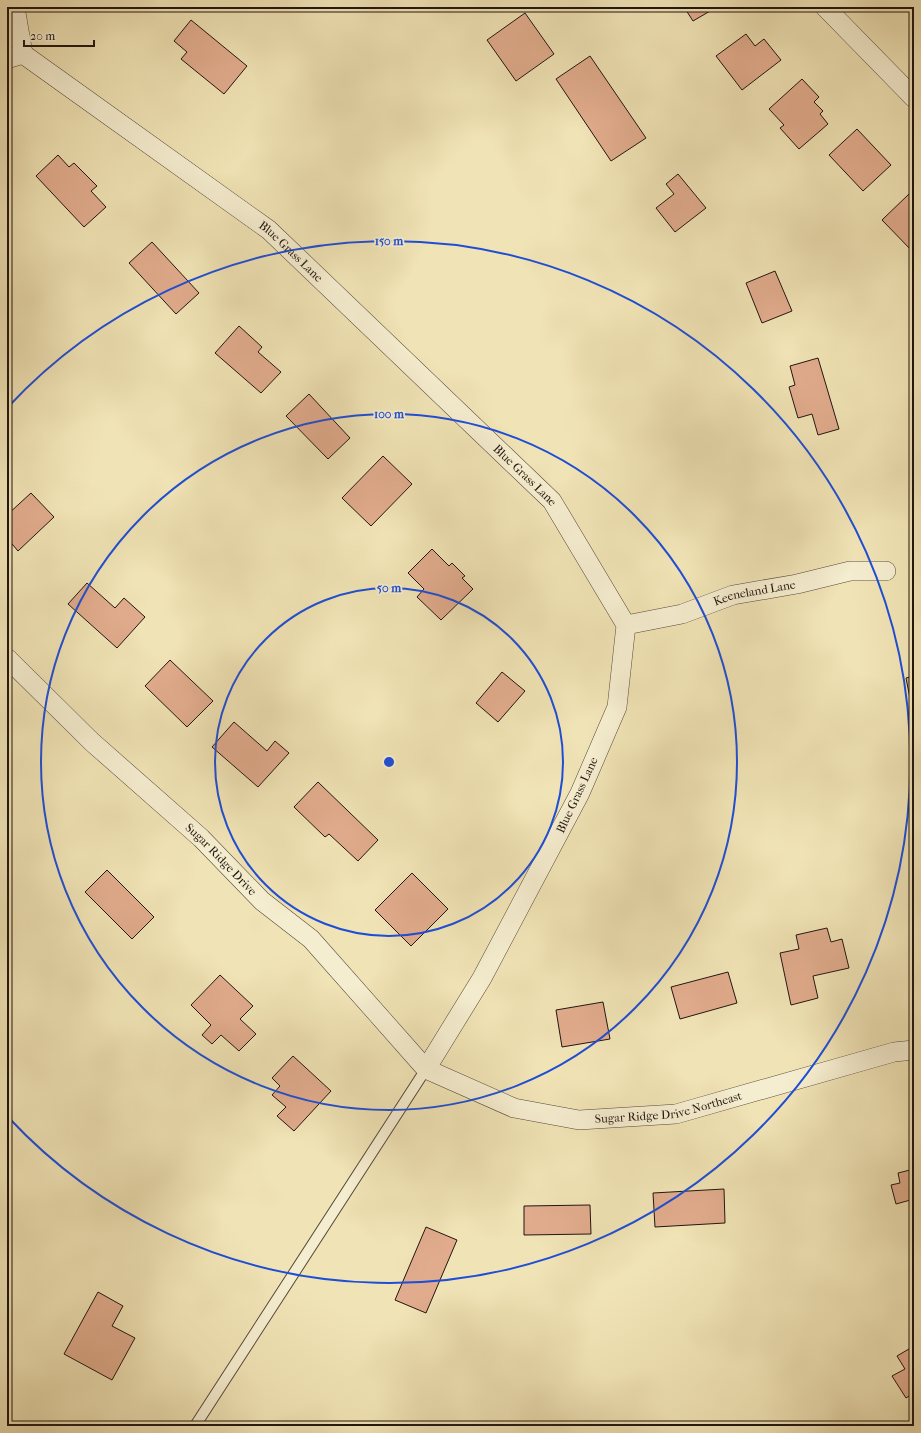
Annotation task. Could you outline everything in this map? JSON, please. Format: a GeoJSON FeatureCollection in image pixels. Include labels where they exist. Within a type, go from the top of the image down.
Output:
{"type":"FeatureCollection","features":[{"type":"Feature","properties":{"kind":"street"},"geometry":{"type":"LineString","coordinates":[[15,7],[15,57]]}},
{"type":"Feature","properties":{"kind":"street"},"geometry":{"type":"LineString","coordinates":[[825,7],[914,98]]}},
{"type":"Feature","properties":{"kind":"street","name":"Blue Grass Lane"},"geometry":{"type":"LineString","coordinates":[[15,57],[275,235],[552,501],[626,625],[617,707],[580,794],[482,978],[426,1069]]}},
{"type":"Feature","properties":{"kind":"street","name":"Keeneland Lane"},"geometry":{"type":"LineString","coordinates":[[626,625],[682,614],[733,595],[797,584],[850,571],[886,571]]}},
{"type":"Feature","properties":{"kind":"street","name":"Sugar Ridge Drive"},"geometry":{"type":"LineString","coordinates":[[7,658],[92,742],[201,838],[262,900],[311,939],[426,1069]]}},
{"type":"Feature","properties":{"kind":"street","name":"Sugar Ridge Drive Northeast"},"geometry":{"type":"LineString","coordinates":[[426,1069],[514,1108],[579,1120],[676,1114],[894,1052],[914,1050]]}},
{"type":"Feature","properties":{"kind":"lane"},"geometry":{"type":"LineString","coordinates":[[195,1426],[426,1069]]}},
{"type":"Feature","properties":{"kind":"building"},"geometry":{"type":"Polygon","coordinates":[[[134,7],[142,7],[138,11],[134,7]]]}},
{"type":"Feature","properties":{"kind":"building"},"geometry":{"type":"Polygon","coordinates":[[[684,7],[717,7],[693,21],[684,7]]]}},
{"type":"Feature","properties":{"kind":"building"},"geometry":{"type":"Polygon","coordinates":[[[525,13],[554,54],[516,81],[487,40],[525,13]]]}},
{"type":"Feature","properties":{"kind":"building"},"geometry":{"type":"Polygon","coordinates":[[[191,20],[247,66],[224,94],[181,59],[187,52],[174,41],[191,20]]]}},
{"type":"Feature","properties":{"kind":"building"},"geometry":{"type":"Polygon","coordinates":[[[746,34],[755,46],[764,39],[781,60],[742,90],[716,56],[746,34]]]}},
{"type":"Feature","properties":{"kind":"building"},"geometry":{"type":"Polygon","coordinates":[[[590,56],[646,138],[611,161],[556,79],[590,56]]]}},
{"type":"Feature","properties":{"kind":"building"},"geometry":{"type":"Polygon","coordinates":[[[802,79],[819,97],[814,102],[823,111],[820,114],[828,124],[799,149],[780,128],[784,125],[769,109],[802,79]]]}},
{"type":"Feature","properties":{"kind":"building"},"geometry":{"type":"Polygon","coordinates":[[[857,129],[891,165],[863,191],[829,155],[857,129]]]}},
{"type":"Feature","properties":{"kind":"building"},"geometry":{"type":"Polygon","coordinates":[[[58,155],[69,167],[74,163],[97,186],[91,191],[106,207],[84,227],[36,176],[58,155]]]}},
{"type":"Feature","properties":{"kind":"building"},"geometry":{"type":"Polygon","coordinates":[[[678,174],[706,208],[675,232],[656,208],[674,194],[666,184],[678,174]]]}},
{"type":"Feature","properties":{"kind":"building"},"geometry":{"type":"Polygon","coordinates":[[[909,194],[914,199],[913,252],[882,220],[909,194]]]}},
{"type":"Feature","properties":{"kind":"building"},"geometry":{"type":"Polygon","coordinates":[[[152,242],[199,293],[176,314],[129,263],[152,242]]]}},
{"type":"Feature","properties":{"kind":"building"},"geometry":{"type":"Polygon","coordinates":[[[775,271],[792,311],[762,323],[746,283],[775,271]]]}},
{"type":"Feature","properties":{"kind":"building"},"geometry":{"type":"Polygon","coordinates":[[[239,326],[262,347],[258,352],[281,372],[261,393],[215,353],[239,326]]]}},
{"type":"Feature","properties":{"kind":"building"},"geometry":{"type":"Polygon","coordinates":[[[818,358],[839,429],[818,435],[812,414],[798,418],[789,387],[795,385],[790,366],[818,358]]]}},
{"type":"Feature","properties":{"kind":"building"},"geometry":{"type":"Polygon","coordinates":[[[309,394],[350,438],[328,459],[286,416],[309,394]]]}},
{"type":"Feature","properties":{"kind":"building"},"geometry":{"type":"Polygon","coordinates":[[[383,456],[412,484],[371,526],[342,498],[383,456]]]}},
{"type":"Feature","properties":{"kind":"building"},"geometry":{"type":"Polygon","coordinates":[[[31,493],[54,517],[18,551],[7,538],[7,515],[31,493]]]}},
{"type":"Feature","properties":{"kind":"building"},"geometry":{"type":"Polygon","coordinates":[[[432,549],[449,566],[452,563],[465,576],[462,578],[473,589],[441,620],[417,597],[424,589],[408,573],[432,549]]]}},
{"type":"Feature","properties":{"kind":"building"},"geometry":{"type":"Polygon","coordinates":[[[87,583],[115,608],[124,598],[145,617],[117,648],[68,604],[87,583]]]}},
{"type":"Feature","properties":{"kind":"building"},"geometry":{"type":"Polygon","coordinates":[[[170,660],[213,701],[187,727],[145,686],[170,660]]]}},
{"type":"Feature","properties":{"kind":"building"},"geometry":{"type":"Polygon","coordinates":[[[502,672],[525,691],[498,722],[476,703],[502,672]]]}},
{"type":"Feature","properties":{"kind":"building"},"geometry":{"type":"Polygon","coordinates":[[[914,676],[914,708],[912,709],[906,678],[914,676]]]}},
{"type":"Feature","properties":{"kind":"building"},"geometry":{"type":"Polygon","coordinates":[[[234,722],[267,751],[275,741],[289,753],[258,787],[212,747],[234,722]]]}},
{"type":"Feature","properties":{"kind":"building"},"geometry":{"type":"Polygon","coordinates":[[[318,782],[378,840],[358,861],[329,834],[325,837],[294,807],[318,782]]]}},
{"type":"Feature","properties":{"kind":"building"},"geometry":{"type":"Polygon","coordinates":[[[107,870],[154,917],[132,939],[85,892],[107,870]]]}},
{"type":"Feature","properties":{"kind":"building"},"geometry":{"type":"Polygon","coordinates":[[[412,873],[448,909],[411,946],[375,910],[412,873]]]}},
{"type":"Feature","properties":{"kind":"building"},"geometry":{"type":"Polygon","coordinates":[[[827,928],[831,942],[842,939],[849,968],[813,976],[818,998],[791,1005],[780,953],[799,949],[796,935],[827,928]]]}},
{"type":"Feature","properties":{"kind":"building"},"geometry":{"type":"Polygon","coordinates":[[[728,972],[737,1003],[680,1019],[671,987],[728,972]]]}},
{"type":"Feature","properties":{"kind":"building"},"geometry":{"type":"Polygon","coordinates":[[[220,975],[253,1006],[240,1019],[256,1034],[239,1051],[221,1035],[212,1044],[202,1035],[211,1025],[191,1005],[220,975]]]}},
{"type":"Feature","properties":{"kind":"building"},"geometry":{"type":"Polygon","coordinates":[[[603,1002],[610,1039],[562,1047],[556,1010],[603,1002]]]}},
{"type":"Feature","properties":{"kind":"building"},"geometry":{"type":"Polygon","coordinates":[[[293,1056],[331,1091],[294,1131],[277,1116],[286,1107],[272,1095],[280,1086],[272,1078],[293,1056]]]}},
{"type":"Feature","properties":{"kind":"building"},"geometry":{"type":"Polygon","coordinates":[[[914,1169],[914,1199],[896,1204],[891,1185],[900,1183],[898,1173],[914,1169]]]}},
{"type":"Feature","properties":{"kind":"building"},"geometry":{"type":"Polygon","coordinates":[[[724,1189],[725,1223],[655,1227],[653,1193],[724,1189]]]}},
{"type":"Feature","properties":{"kind":"building"},"geometry":{"type":"Polygon","coordinates":[[[590,1205],[591,1234],[524,1235],[524,1206],[590,1205]]]}},
{"type":"Feature","properties":{"kind":"building"},"geometry":{"type":"Polygon","coordinates":[[[426,1227],[457,1240],[426,1313],[395,1300],[426,1227]]]}},
{"type":"Feature","properties":{"kind":"building"},"geometry":{"type":"Polygon","coordinates":[[[98,1292],[123,1306],[112,1326],[135,1338],[112,1380],[64,1354],[98,1292]]]}},
{"type":"Feature","properties":{"kind":"building"},"geometry":{"type":"Polygon","coordinates":[[[914,1346],[914,1393],[906,1398],[892,1376],[905,1369],[897,1356],[914,1346]]]}}]}
